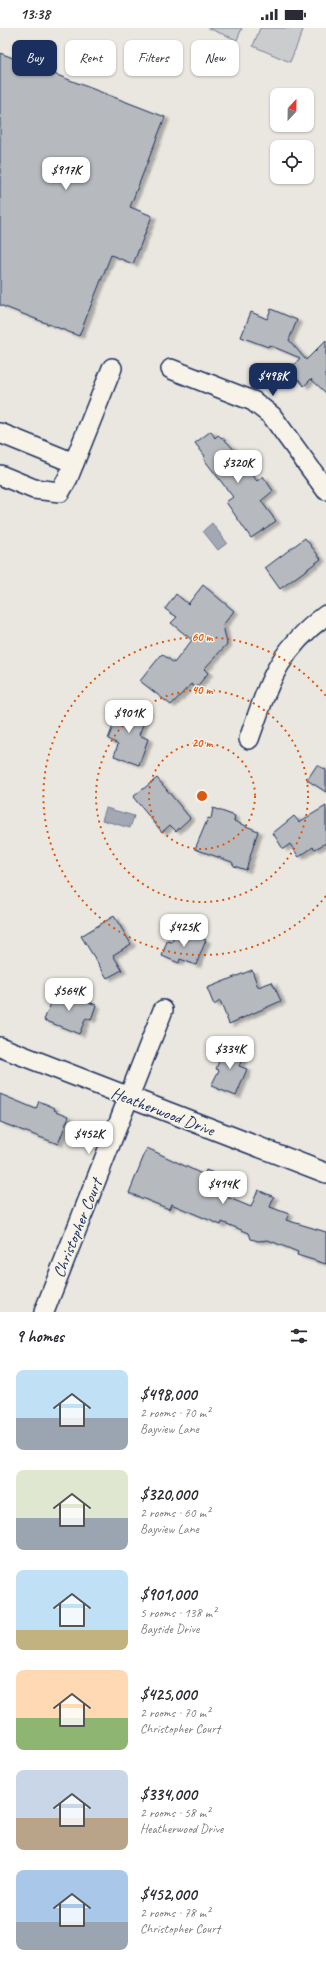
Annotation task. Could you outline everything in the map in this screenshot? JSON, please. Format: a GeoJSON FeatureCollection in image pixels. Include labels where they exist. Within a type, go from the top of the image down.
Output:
{"type":"FeatureCollection","features":[{"type":"Feature","properties":{"kind":"street"},"geometry":{"type":"LineString","coordinates":[[0,475],[34,489],[60,492],[74,463],[112,368]]}},
{"type":"Feature","properties":{"kind":"street"},"geometry":{"type":"LineString","coordinates":[[171,369],[253,401],[272,416],[326,490]]}},
{"type":"Feature","properties":{"kind":"street"},"geometry":{"type":"LineString","coordinates":[[0,433],[74,463]]}},
{"type":"Feature","properties":{"kind":"street"},"geometry":{"type":"LineString","coordinates":[[249,739],[273,674],[287,651],[299,638],[326,616]]}},
{"type":"Feature","properties":{"kind":"street","name":"Christopher Court"},"geometry":{"type":"LineString","coordinates":[[44,1312],[163,1010]]}},
{"type":"Feature","properties":{"kind":"street","name":"Heatherwood Drive"},"geometry":{"type":"LineString","coordinates":[[0,1047],[128,1098],[326,1173]]}},
{"type":"Feature","properties":{"kind":"shaded area"},"geometry":{"type":"Polygon","coordinates":[[[208,28],[242,28],[237,40],[208,28]]]}},
{"type":"Feature","properties":{"kind":"shaded area"},"geometry":{"type":"Polygon","coordinates":[[[260,28],[297,28],[303,30],[290,62],[253,46],[260,28]]]}},
{"type":"Feature","properties":{"kind":"shaded area"},"geometry":{"type":"Polygon","coordinates":[[[212,523],[227,543],[218,550],[203,531],[212,523]]]}},
{"type":"Feature","properties":{"kind":"shaded area"},"geometry":{"type":"Polygon","coordinates":[[[106,808],[134,816],[130,828],[102,820],[106,808]]]}},
{"type":"Feature","properties":{"kind":"building"},"geometry":{"type":"Polygon","coordinates":[[[0,53],[12,58],[12,76],[57,75],[165,117],[130,207],[152,216],[133,264],[111,255],[79,336],[0,305],[0,53]]]}},
{"type":"Feature","properties":{"kind":"building"},"geometry":{"type":"Polygon","coordinates":[[[271,309],[297,320],[289,340],[306,360],[326,340],[326,393],[311,379],[304,386],[290,369],[300,358],[269,345],[268,347],[241,337],[251,312],[267,319],[271,309]]]}},
{"type":"Feature","properties":{"kind":"building"},"geometry":{"type":"Polygon","coordinates":[[[211,431],[215,438],[218,435],[227,442],[235,451],[233,453],[257,481],[263,476],[273,491],[261,501],[276,521],[251,538],[226,502],[233,497],[203,458],[205,456],[195,443],[211,431]]]}},
{"type":"Feature","properties":{"kind":"building"},"geometry":{"type":"Polygon","coordinates":[[[305,538],[321,559],[280,589],[265,568],[305,538]]]}},
{"type":"Feature","properties":{"kind":"building"},"geometry":{"type":"Polygon","coordinates":[[[203,585],[234,611],[223,625],[227,644],[204,669],[208,673],[196,688],[191,684],[171,705],[140,681],[162,654],[174,663],[192,640],[171,623],[177,617],[165,609],[176,594],[188,604],[203,585]]]}},
{"type":"Feature","properties":{"kind":"building"},"geometry":{"type":"Polygon","coordinates":[[[129,703],[148,711],[139,735],[148,739],[139,765],[114,756],[118,744],[108,739],[120,708],[126,710],[129,703]]]}},
{"type":"Feature","properties":{"kind":"building"},"geometry":{"type":"Polygon","coordinates":[[[317,765],[326,770],[326,792],[307,780],[317,765]]]}},
{"type":"Feature","properties":{"kind":"building"},"geometry":{"type":"Polygon","coordinates":[[[157,778],[190,818],[176,831],[170,825],[162,832],[133,797],[157,778]]]}},
{"type":"Feature","properties":{"kind":"building"},"geometry":{"type":"Polygon","coordinates":[[[326,806],[326,843],[315,849],[313,847],[299,857],[290,844],[283,849],[273,833],[294,816],[299,822],[326,806]]]}},
{"type":"Feature","properties":{"kind":"building"},"geometry":{"type":"Polygon","coordinates":[[[213,808],[235,816],[234,821],[258,831],[246,870],[234,866],[232,862],[195,849],[208,818],[211,819],[213,808]]]}},
{"type":"Feature","properties":{"kind":"building"},"geometry":{"type":"Polygon","coordinates":[[[114,916],[131,944],[113,955],[122,970],[107,978],[81,936],[114,916]]]}},
{"type":"Feature","properties":{"kind":"building"},"geometry":{"type":"Polygon","coordinates":[[[177,929],[206,940],[196,965],[180,959],[179,963],[162,956],[167,941],[172,942],[177,929]]]}},
{"type":"Feature","properties":{"kind":"building"},"geometry":{"type":"Polygon","coordinates":[[[252,970],[258,987],[272,982],[281,1001],[229,1024],[220,1001],[214,1005],[207,988],[252,970]]]}},
{"type":"Feature","properties":{"kind":"building"},"geometry":{"type":"Polygon","coordinates":[[[57,989],[96,1005],[91,1020],[86,1018],[79,1034],[44,1020],[57,989]]]}},
{"type":"Feature","properties":{"kind":"building"},"geometry":{"type":"Polygon","coordinates":[[[226,1042],[246,1051],[239,1066],[247,1069],[236,1096],[211,1086],[219,1070],[216,1069],[226,1042]]]}},
{"type":"Feature","properties":{"kind":"building"},"geometry":{"type":"Polygon","coordinates":[[[0,1094],[36,1109],[39,1101],[55,1108],[54,1110],[69,1116],[58,1144],[0,1122],[0,1094]]]}},
{"type":"Feature","properties":{"kind":"building"},"geometry":{"type":"Polygon","coordinates":[[[147,1148],[204,1175],[206,1170],[223,1177],[217,1190],[224,1192],[222,1195],[251,1207],[258,1190],[274,1197],[270,1207],[289,1214],[286,1220],[326,1232],[326,1264],[297,1255],[298,1252],[268,1240],[258,1241],[251,1239],[249,1233],[222,1222],[221,1225],[171,1204],[169,1209],[129,1193],[147,1148]]]}}]}
